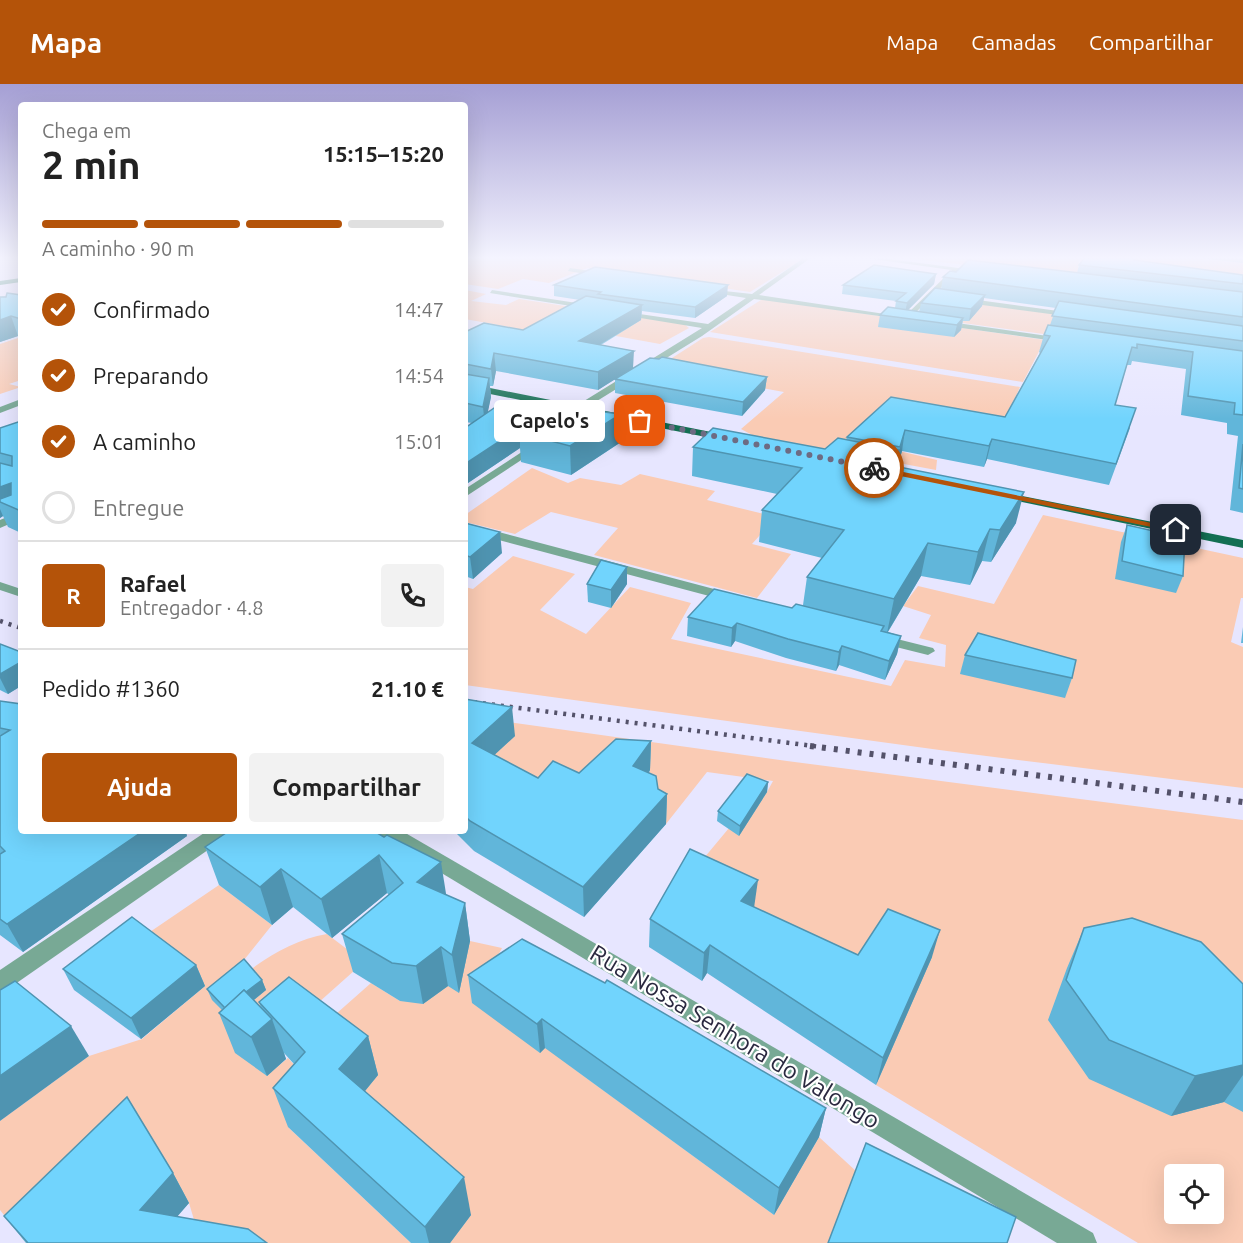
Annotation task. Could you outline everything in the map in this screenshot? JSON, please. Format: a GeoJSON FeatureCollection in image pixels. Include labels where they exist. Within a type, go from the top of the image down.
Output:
{"type":"FeatureCollection","features":[{"type":"Feature","properties":{"kind":"main road"},"geometry":{"type":"LineString","coordinates":[[468,387],[733,440]]}},
{"type":"Feature","properties":{"kind":"main road"},"geometry":{"type":"LineString","coordinates":[[985,491],[1243,544]]}},
{"type":"Feature","properties":{"kind":"street"},"geometry":{"type":"LineString","coordinates":[[616,311],[709,327]]}},
{"type":"Feature","properties":{"kind":"street"},"geometry":{"type":"LineString","coordinates":[[468,492],[580,417],[579,408],[731,311]]}},
{"type":"Feature","properties":{"kind":"street"},"geometry":{"type":"LineString","coordinates":[[859,311],[920,320]]}},
{"type":"Feature","properties":{"kind":"street"},"geometry":{"type":"LineString","coordinates":[[908,318],[915,311]]}},
{"type":"Feature","properties":{"kind":"street"},"geometry":{"type":"LineString","coordinates":[[1046,311],[1081,316]]}},
{"type":"Feature","properties":{"kind":"street"},"geometry":{"type":"LineString","coordinates":[[931,321],[1070,341]]}},
{"type":"Feature","properties":{"kind":"street"},"geometry":{"type":"LineString","coordinates":[[0,410],[18,403]]}},
{"type":"Feature","properties":{"kind":"street"},"geometry":{"type":"LineString","coordinates":[[0,524],[18,516]]}},
{"type":"Feature","properties":{"kind":"street"},"geometry":{"type":"LineString","coordinates":[[468,528],[743,601]]}},
{"type":"Feature","properties":{"kind":"street"},"geometry":{"type":"LineString","coordinates":[[0,586],[18,592]]}},
{"type":"Feature","properties":{"kind":"street"},"geometry":{"type":"LineString","coordinates":[[870,636],[928,651]]}},
{"type":"Feature","properties":{"kind":"street"},"geometry":{"type":"LineString","coordinates":[[0,982],[217,834]]}},
{"type":"Feature","properties":{"kind":"street","name":"Rua Nossa Senhora do Valongo"},"geometry":{"type":"LineString","coordinates":[[392,834],[1083,1243]]}},
{"type":"Feature","properties":{"kind":"shaded area"},"geometry":{"type":"Polygon","coordinates":[[[468,311],[599,311],[684,324],[689,328],[660,344],[561,326],[524,347],[509,327],[468,320],[468,311]]]}},
{"type":"Feature","properties":{"kind":"shaded area"},"geometry":{"type":"Polygon","coordinates":[[[743,311],[845,311],[1045,340],[1023,382],[710,332],[743,311]]]}},
{"type":"Feature","properties":{"kind":"shaded area"},"geometry":{"type":"Polygon","coordinates":[[[952,311],[1033,311],[1222,336],[1219,358],[933,319],[952,311]]]}},
{"type":"Feature","properties":{"kind":"shaded area"},"geometry":{"type":"Polygon","coordinates":[[[709,337],[1020,387],[998,436],[861,442],[937,460],[936,470],[754,436],[741,429],[784,392],[655,369],[703,338],[709,337]]]}},
{"type":"Feature","properties":{"kind":"shaded area"},"geometry":{"type":"Polygon","coordinates":[[[18,338],[18,381],[9,384],[18,388],[0,394],[0,344],[18,338]]]}},
{"type":"Feature","properties":{"kind":"shaded area"},"geometry":{"type":"Polygon","coordinates":[[[532,468],[568,483],[580,478],[621,485],[640,474],[715,491],[707,500],[776,517],[752,544],[791,554],[757,598],[594,555],[618,528],[551,512],[515,534],[468,523],[468,513],[532,468]]]}},
{"type":"Feature","properties":{"kind":"shaded area"},"geometry":{"type":"Polygon","coordinates":[[[1043,515],[1243,558],[1243,598],[1241,598],[1231,642],[1243,647],[1243,788],[947,751],[468,685],[468,588],[473,589],[513,556],[575,574],[540,610],[586,634],[630,587],[691,603],[671,639],[891,686],[905,660],[945,667],[946,645],[919,638],[931,615],[903,606],[918,586],[994,604],[1043,515]]]}},
{"type":"Feature","properties":{"kind":"shaded area"},"geometry":{"type":"Polygon","coordinates":[[[468,716],[787,761],[1243,820],[1243,1243],[1138,1243],[876,1085],[931,957],[852,983],[689,876],[729,828],[767,792],[773,781],[707,772],[666,824],[657,819],[632,795],[650,771],[554,791],[493,862],[470,847],[521,798],[468,720],[468,716]]]}},
{"type":"Feature","properties":{"kind":"shaded area"},"geometry":{"type":"Polygon","coordinates":[[[219,885],[272,925],[212,1000],[266,959],[295,943],[327,934],[364,962],[272,1044],[266,1076],[288,1058],[318,1091],[289,1128],[411,1243],[201,1243],[189,1203],[143,1127],[26,1243],[0,1210],[0,1121],[89,1056],[142,1039],[205,986],[141,938],[219,885]]]}},
{"type":"Feature","properties":{"kind":"shaded area"},"geometry":{"type":"Polygon","coordinates":[[[470,941],[502,948],[472,1003],[585,1001],[570,1066],[774,1215],[819,1137],[857,1172],[830,1243],[450,1243],[351,1108],[319,1029],[371,983],[400,1001],[470,941]]]}},
{"type":"Feature","properties":{"kind":"building"},"geometry":{"type":"Polygon","coordinates":[[[0,311],[18,311],[18,318],[11,316],[0,320],[0,311]]]}},
{"type":"Feature","properties":{"kind":"building"},"geometry":{"type":"Polygon","coordinates":[[[558,311],[631,311],[579,341],[634,351],[598,372],[494,353],[491,369],[468,365],[468,331],[484,323],[523,330],[558,311]]]}},
{"type":"Feature","properties":{"kind":"building"},"geometry":{"type":"Polygon","coordinates":[[[884,311],[916,311],[963,318],[957,325],[880,315],[884,311]]]}},
{"type":"Feature","properties":{"kind":"building"},"geometry":{"type":"Polygon","coordinates":[[[1054,311],[1133,311],[1243,326],[1243,341],[1052,316],[1054,311]]]}},
{"type":"Feature","properties":{"kind":"building"},"geometry":{"type":"Polygon","coordinates":[[[1199,311],[1243,311],[1243,317],[1199,311]]]}},
{"type":"Feature","properties":{"kind":"building"},"geometry":{"type":"Polygon","coordinates":[[[1048,325],[1243,351],[1243,415],[1234,414],[1235,403],[1188,396],[1193,352],[1137,344],[1137,348],[1132,347],[1115,405],[1136,408],[1116,464],[992,439],[989,446],[905,430],[900,447],[847,437],[891,397],[1005,417],[1050,336],[1044,335],[1048,325]]]}},
{"type":"Feature","properties":{"kind":"building"},"geometry":{"type":"Polygon","coordinates":[[[662,357],[767,377],[743,402],[615,379],[650,358],[662,357]]]}},
{"type":"Feature","properties":{"kind":"building"},"geometry":{"type":"Polygon","coordinates":[[[468,374],[489,378],[483,407],[468,404],[468,374]]]}},
{"type":"Feature","properties":{"kind":"building"},"geometry":{"type":"Polygon","coordinates":[[[500,404],[547,413],[468,462],[468,426],[500,404]]]}},
{"type":"Feature","properties":{"kind":"building"},"geometry":{"type":"Polygon","coordinates":[[[562,407],[621,414],[570,446],[520,433],[562,407]]]}},
{"type":"Feature","properties":{"kind":"building"},"geometry":{"type":"Polygon","coordinates":[[[18,422],[18,510],[0,502],[0,499],[11,495],[11,483],[0,487],[0,463],[12,466],[12,456],[0,453],[0,428],[18,422]]]}},
{"type":"Feature","properties":{"kind":"building"},"geometry":{"type":"Polygon","coordinates":[[[713,428],[825,449],[838,438],[899,450],[894,466],[1024,492],[1000,530],[990,529],[978,552],[928,543],[894,599],[807,577],[844,530],[762,510],[802,468],[693,447],[713,428]]]}},
{"type":"Feature","properties":{"kind":"building"},"geometry":{"type":"Polygon","coordinates":[[[1243,444],[1243,489],[1239,488],[1243,444]]]}},
{"type":"Feature","properties":{"kind":"building"},"geometry":{"type":"Polygon","coordinates":[[[468,524],[500,532],[470,557],[468,556],[468,524]]]}},
{"type":"Feature","properties":{"kind":"building"},"geometry":{"type":"Polygon","coordinates":[[[1127,525],[1185,538],[1183,576],[1122,561],[1127,525]]]}},
{"type":"Feature","properties":{"kind":"building"},"geometry":{"type":"Polygon","coordinates":[[[601,560],[627,567],[611,590],[587,584],[601,560]]]}},
{"type":"Feature","properties":{"kind":"building"},"geometry":{"type":"Polygon","coordinates":[[[714,589],[792,608],[796,604],[884,626],[881,631],[901,636],[889,661],[842,646],[839,652],[737,623],[732,628],[688,617],[714,589]]]}},
{"type":"Feature","properties":{"kind":"building"},"geometry":{"type":"Polygon","coordinates":[[[978,633],[1076,660],[1072,678],[965,655],[978,633]]]}},
{"type":"Feature","properties":{"kind":"building"},"geometry":{"type":"Polygon","coordinates":[[[0,644],[18,651],[18,664],[0,674],[0,644]]]}},
{"type":"Feature","properties":{"kind":"building"},"geometry":{"type":"Polygon","coordinates":[[[468,700],[512,707],[472,743],[538,778],[553,761],[579,773],[616,739],[651,741],[633,766],[656,776],[658,789],[667,794],[583,887],[468,819],[468,700]]]}},
{"type":"Feature","properties":{"kind":"building"},"geometry":{"type":"Polygon","coordinates":[[[0,701],[18,704],[18,834],[139,834],[7,924],[0,919],[0,854],[5,851],[0,846],[0,736],[10,730],[0,728],[0,701]]]}},
{"type":"Feature","properties":{"kind":"building"},"geometry":{"type":"Polygon","coordinates":[[[747,774],[768,782],[740,826],[718,811],[747,774]]]}},
{"type":"Feature","properties":{"kind":"building"},"geometry":{"type":"Polygon","coordinates":[[[224,834],[379,834],[384,837],[387,835],[441,862],[417,882],[465,903],[452,955],[441,947],[416,966],[392,963],[342,934],[403,883],[379,855],[321,899],[281,869],[260,887],[205,847],[224,834]]]}},
{"type":"Feature","properties":{"kind":"building"},"geometry":{"type":"Polygon","coordinates":[[[690,849],[758,880],[741,901],[858,955],[888,909],[940,930],[883,1058],[710,945],[704,953],[650,919],[690,849]]]}},
{"type":"Feature","properties":{"kind":"building"},"geometry":{"type":"Polygon","coordinates":[[[132,917],[196,965],[131,1018],[63,969],[132,917]]]}},
{"type":"Feature","properties":{"kind":"building"},"geometry":{"type":"Polygon","coordinates":[[[1132,918],[1201,942],[1243,984],[1243,1065],[1195,1076],[1109,1040],[1066,980],[1084,928],[1132,918]]]}},
{"type":"Feature","properties":{"kind":"building"},"geometry":{"type":"Polygon","coordinates":[[[522,939],[605,983],[607,980],[826,1108],[779,1188],[542,1019],[537,1024],[468,975],[522,939]]]}},
{"type":"Feature","properties":{"kind":"building"},"geometry":{"type":"Polygon","coordinates":[[[244,959],[262,980],[246,992],[244,990],[225,1008],[207,989],[244,959]]]}},
{"type":"Feature","properties":{"kind":"building"},"geometry":{"type":"Polygon","coordinates":[[[289,977],[368,1036],[339,1069],[464,1177],[425,1227],[273,1088],[305,1052],[259,1002],[289,977]]]}},
{"type":"Feature","properties":{"kind":"building"},"geometry":{"type":"Polygon","coordinates":[[[15,981],[71,1026],[0,1076],[0,990],[15,981]]]}},
{"type":"Feature","properties":{"kind":"building"},"geometry":{"type":"Polygon","coordinates":[[[244,990],[272,1019],[251,1037],[219,1013],[244,990]]]}},
{"type":"Feature","properties":{"kind":"building"},"geometry":{"type":"Polygon","coordinates":[[[127,1097],[173,1173],[140,1210],[248,1229],[267,1243],[28,1243],[4,1216],[127,1097]]]}},
{"type":"Feature","properties":{"kind":"building"},"geometry":{"type":"Polygon","coordinates":[[[866,1143],[1016,1217],[1007,1243],[828,1243],[866,1143]]]}},
{"type":"Feature","properties":{"kind":"railway"},"geometry":{"type":"LineString","coordinates":[[0,621],[18,627]]}},
{"type":"Feature","properties":{"kind":"railway"},"geometry":{"type":"LineString","coordinates":[[468,701],[821,747]]}},
{"type":"Feature","properties":{"kind":"railway"},"geometry":{"type":"LineString","coordinates":[[810,746],[1243,802]]}},
{"type":"Feature","properties":{"kind":"way so far"},"geometry":{"type":"LineString","coordinates":[[640,421],[874,468]]}},
{"type":"Feature","properties":{"kind":"place","name":"Capelo's"},"geometry":{"type":"Point","coordinates":[640,421]}},
{"type":"Feature","properties":{"kind":"route"},"geometry":{"type":"LineString","coordinates":[[874,468],[1176,530]]}}]}
